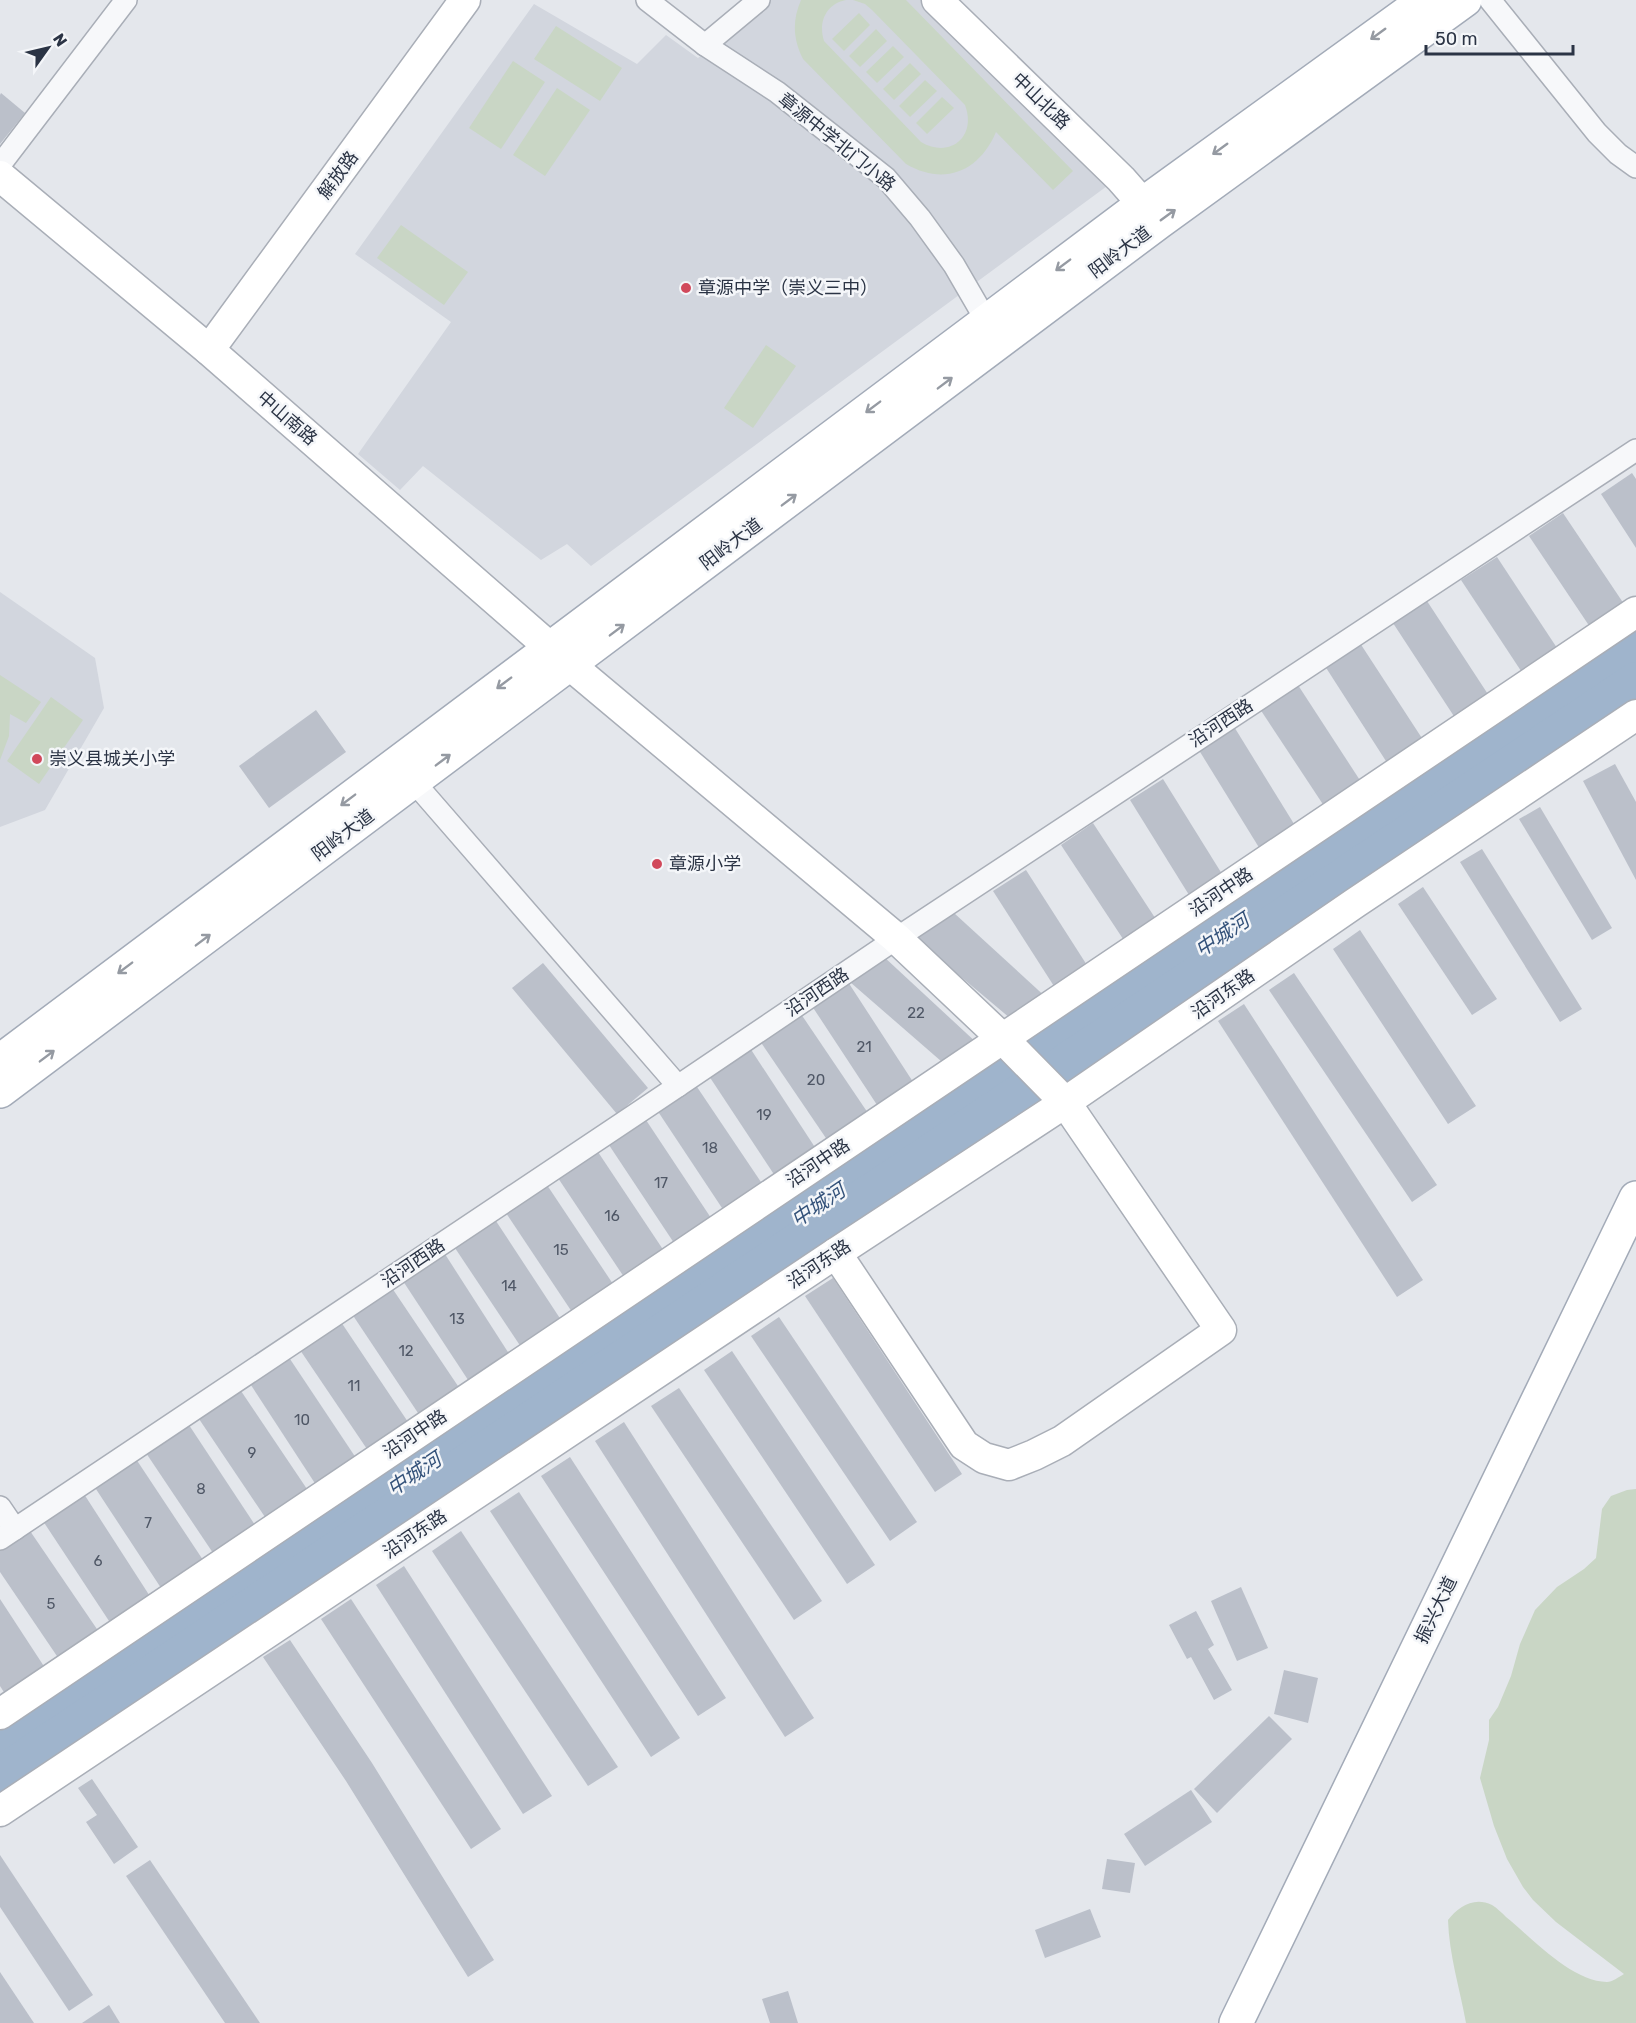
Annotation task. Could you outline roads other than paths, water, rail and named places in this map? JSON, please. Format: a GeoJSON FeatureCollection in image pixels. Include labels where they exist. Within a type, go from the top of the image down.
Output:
{"type":"FeatureCollection","features":[{"type":"Feature","properties":{"kind":"main road","name":"阳岭大道"},"geometry":{"type":"LineString","coordinates":[[0,1091],[414,782],[560,656],[987,322],[1143,204],[1425,0]]}},
{"type":"Feature","properties":{"kind":"main road","name":"阳岭大道"},"geometry":{"type":"LineString","coordinates":[[0,1061],[1465,0]]}},
{"type":"Feature","properties":{"kind":"main road","name":"振兴大道"},"geometry":{"type":"LineString","coordinates":[[1236,2023],[1636,1198]]}},
{"type":"Feature","properties":{"kind":"main road","name":"振兴大道"},"geometry":{"type":"LineString","coordinates":[[1250,2023],[1636,1227]]}},
{"type":"Feature","properties":{"kind":"street"},"geometry":{"type":"LineString","coordinates":[[0,165],[126,0]]}},
{"type":"Feature","properties":{"kind":"street","name":"解放路"},"geometry":{"type":"LineString","coordinates":[[209,350],[465,0]]}},
{"type":"Feature","properties":{"kind":"street","name":"章源中学北门小路"},"geometry":{"type":"LineString","coordinates":[[647,0],[705,45],[777,92],[886,178],[920,218],[954,264],[987,322]]}},
{"type":"Feature","properties":{"kind":"street"},"geometry":{"type":"LineString","coordinates":[[705,45],[759,0]]}},
{"type":"Feature","properties":{"kind":"street","name":"中山北路"},"geometry":{"type":"LineString","coordinates":[[937,0],[1121,179],[1143,204]]}},
{"type":"Feature","properties":{"kind":"street"},"geometry":{"type":"LineString","coordinates":[[1490,0],[1597,133],[1618,154],[1636,167]]}},
{"type":"Feature","properties":{"kind":"street","name":"中山南路"},"geometry":{"type":"LineString","coordinates":[[0,176],[209,350],[560,656],[896,938],[1056,1094],[1221,1330],[1062,1442],[1009,1465],[984,1458],[964,1445],[836,1253]]}},
{"type":"Feature","properties":{"kind":"street","name":"沿河西路"},"geometry":{"type":"LineString","coordinates":[[8,1534],[896,938],[1636,450]]}},
{"type":"Feature","properties":{"kind":"street","name":"沿河中路"},"geometry":{"type":"LineString","coordinates":[[0,1714],[1009,1046],[1636,612]]}},
{"type":"Feature","properties":{"kind":"street","name":"沿河东路"},"geometry":{"type":"LineString","coordinates":[[0,1811],[836,1253],[1056,1094],[1345,910],[1636,716]]}},
{"type":"Feature","properties":{"kind":"street"},"geometry":{"type":"LineString","coordinates":[[414,782],[678,1086]]}},
{"type":"Feature","properties":{"kind":"street"},"geometry":{"type":"LineString","coordinates":[[0,1507],[8,1534]]}},
{"type":"Feature","properties":{"kind":"waterway","name":"中城河"},"geometry":{"type":"LineString","coordinates":[[0,1739],[1636,648]]}},
{"type":"Feature","properties":{"kind":"waterway","name":"中城河"},"geometry":{"type":"LineString","coordinates":[[0,1774],[1636,680]]}},
{"type":"Feature","properties":{"kind":"place","name":"章源中学（崇义三中）"},"geometry":{"type":"Point","coordinates":[686,288]}},
{"type":"Feature","properties":{"kind":"place","name":"崇义县城关小学"},"geometry":{"type":"Point","coordinates":[37,759]}},
{"type":"Feature","properties":{"kind":"place","name":"章源小学"},"geometry":{"type":"Point","coordinates":[657,864]}}]}
